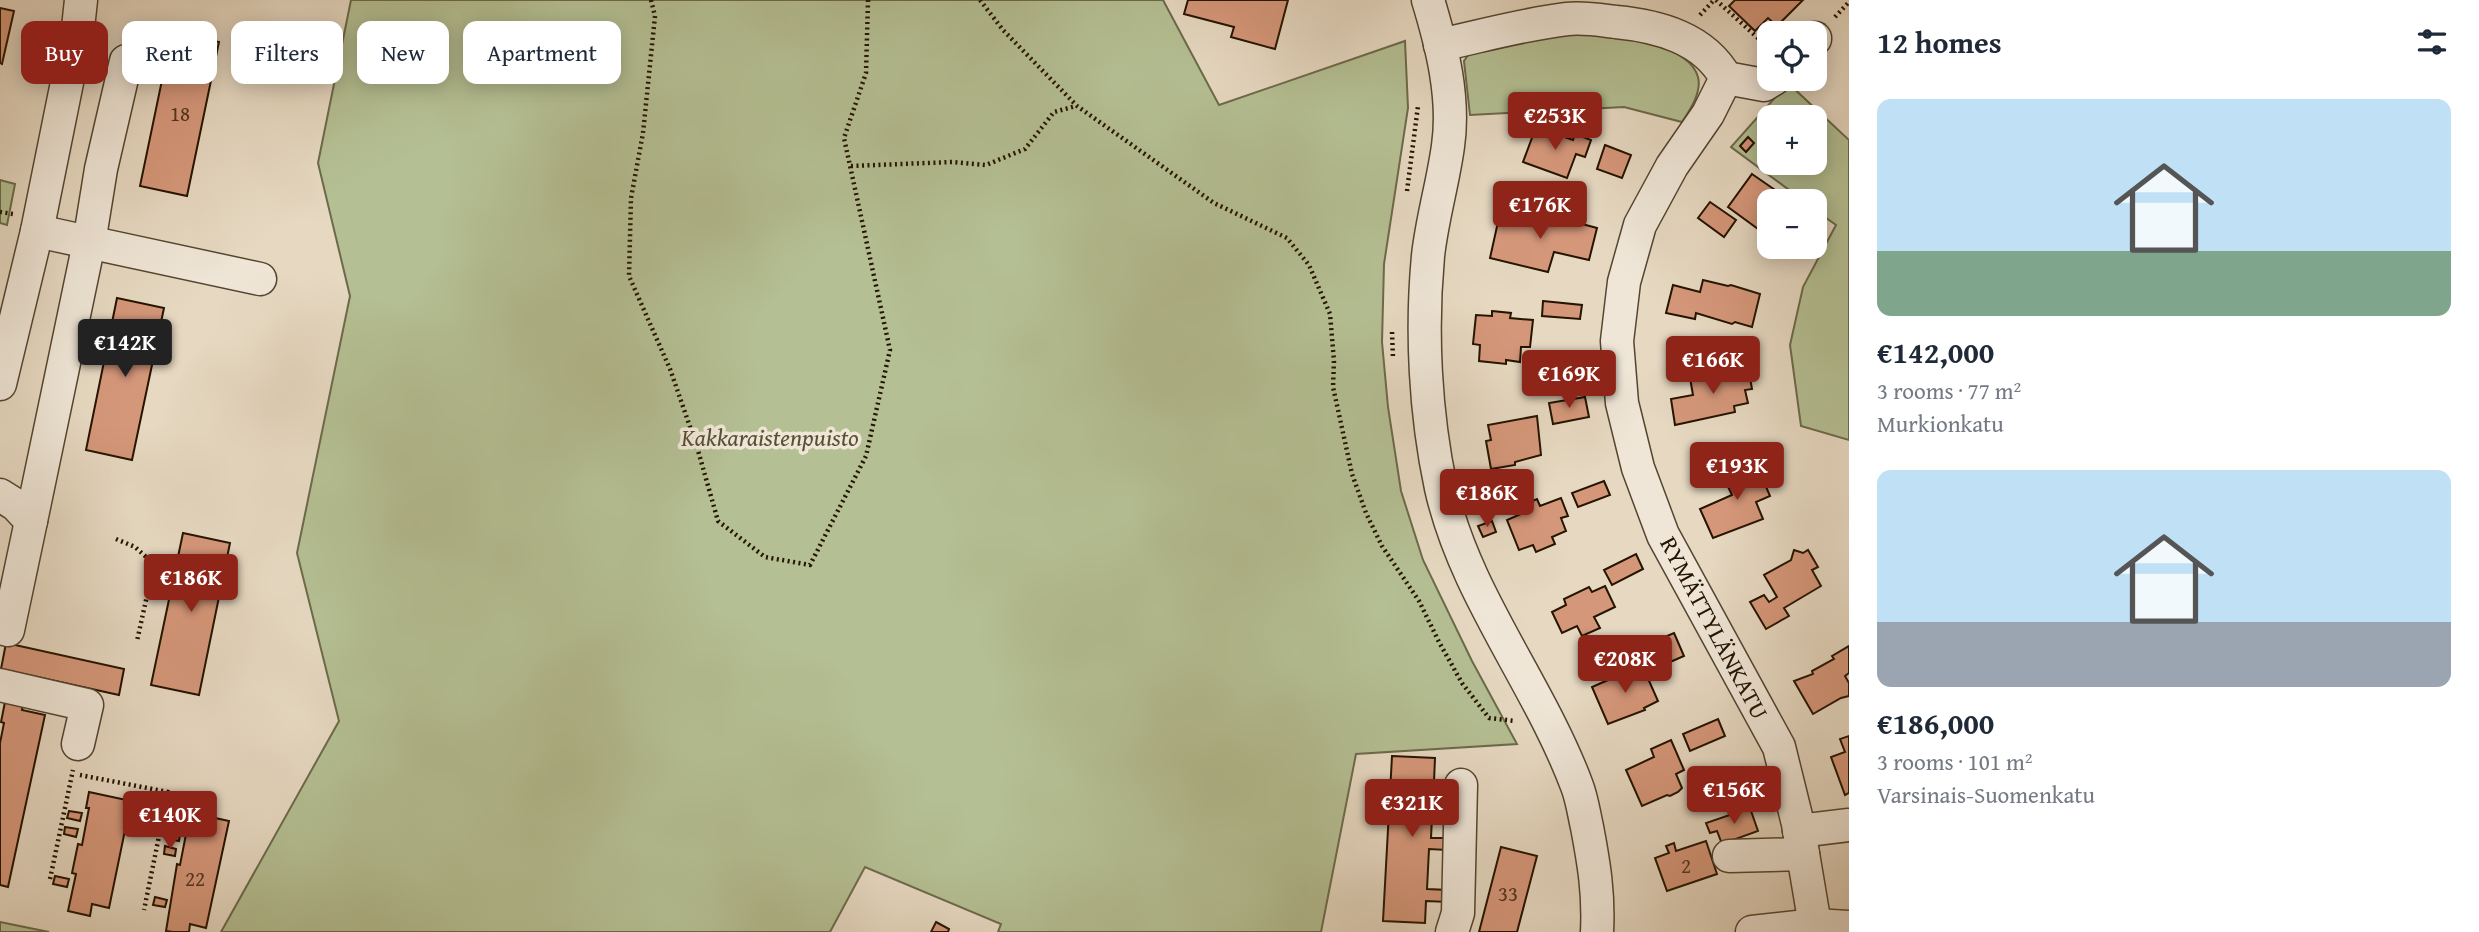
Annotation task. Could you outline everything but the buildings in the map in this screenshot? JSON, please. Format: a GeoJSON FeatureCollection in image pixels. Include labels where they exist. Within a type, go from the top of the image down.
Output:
{"type":"FeatureCollection","features":[{"type":"Feature","properties":{"kind":"street"},"geometry":{"type":"LineString","coordinates":[[1,372],[37,231],[78,28],[81,0]]}},
{"type":"Feature","properties":{"kind":"street"},"geometry":{"type":"LineString","coordinates":[[1429,0],[1447,78],[1449,144],[1428,254],[1425,310],[1431,425],[1439,476],[1457,538],[1471,574],[1551,726],[1578,788],[1597,876],[1597,932]]}},
{"type":"Feature","properties":{"kind":"street"},"geometry":{"type":"LineString","coordinates":[[1440,45],[1570,19],[1632,23],[1662,29],[1691,42],[1712,58],[1726,78],[1757,84]]}},
{"type":"Feature","properties":{"kind":"street"},"geometry":{"type":"LineString","coordinates":[[0,628],[8,630],[89,243],[101,169],[122,78]]}},
{"type":"Feature","properties":{"kind":"street","name":"RYMÄTTYLÄNKATU"},"geometry":{"type":"LineString","coordinates":[[1726,78],[1708,114],[1672,166],[1640,225],[1624,282],[1617,341],[1622,403],[1637,468],[1663,535],[1779,747],[1801,842],[1815,925]]}},
{"type":"Feature","properties":{"kind":"street"},"geometry":{"type":"LineString","coordinates":[[37,231],[260,279]]}},
{"type":"Feature","properties":{"kind":"street"},"geometry":{"type":"LineString","coordinates":[[0,495],[16,505],[31,521]]}},
{"type":"Feature","properties":{"kind":"street"},"geometry":{"type":"LineString","coordinates":[[0,685],[87,705],[76,759]]}},
{"type":"Feature","properties":{"kind":"street"},"geometry":{"type":"LineString","coordinates":[[1452,932],[1458,913],[1461,785]]}},
{"type":"Feature","properties":{"kind":"street"},"geometry":{"type":"LineString","coordinates":[[1730,856],[1801,842],[1849,825]]}},
{"type":"Feature","properties":{"kind":"street"},"geometry":{"type":"LineString","coordinates":[[1752,932],[1815,925],[1849,927]]}},
{"type":"Feature","properties":{"kind":"path"},"geometry":{"type":"LineString","coordinates":[[651,0],[655,16],[643,133],[631,198],[629,275],[670,369],[718,521],[765,557],[810,565],[866,456],[890,350],[845,138],[866,73],[868,0]]}},
{"type":"Feature","properties":{"kind":"path"},"geometry":{"type":"LineString","coordinates":[[980,0],[1003,30],[1077,106],[1214,203],[1287,238],[1309,265],[1330,314],[1333,387],[1352,474],[1366,513],[1382,546],[1419,601],[1462,683],[1489,718],[1520,721]]}},
{"type":"Feature","properties":{"kind":"path"},"geometry":{"type":"LineString","coordinates":[[1716,0],[1757,37]]}},
{"type":"Feature","properties":{"kind":"path"},"geometry":{"type":"LineString","coordinates":[[850,166],[952,162],[986,165],[1025,149],[1054,112],[1077,106]]}},
{"type":"Feature","properties":{"kind":"path"},"geometry":{"type":"LineString","coordinates":[[117,539],[135,547],[154,564],[137,641]]}},
{"type":"Feature","properties":{"kind":"path"},"geometry":{"type":"LineString","coordinates":[[50,879],[76,759],[168,792],[144,910]]}},
{"type":"Feature","properties":{"kind":"green space","name":"Kakkaraistenpuisto"},"geometry":{"type":"Polygon","coordinates":[[[351,0],[1163,0],[1219,105],[1405,41],[1408,108],[1384,264],[1382,342],[1388,407],[1401,491],[1423,560],[1472,661],[1517,744],[1356,754],[1321,932],[998,932],[1001,924],[865,867],[830,932],[221,932],[339,721],[297,553],[350,296],[318,163],[334,84],[343,84],[343,40],[351,0]]]}},
{"type":"Feature","properties":{"kind":"green space"},"geometry":{"type":"Polygon","coordinates":[[[1575,32],[1644,42],[1679,55],[1691,65],[1699,83],[1694,101],[1682,122],[1624,107],[1470,115],[1464,61],[1471,51],[1575,32]]]}},
{"type":"Feature","properties":{"kind":"green space"},"geometry":{"type":"Polygon","coordinates":[[[1781,91],[1797,91],[1812,105],[1768,105],[1781,91]]]}},
{"type":"Feature","properties":{"kind":"green space"},"geometry":{"type":"Polygon","coordinates":[[[1757,118],[1757,166],[1731,147],[1757,118]]]}},
{"type":"Feature","properties":{"kind":"green space"},"geometry":{"type":"Polygon","coordinates":[[[1827,119],[1849,140],[1849,440],[1801,426],[1790,345],[1803,287],[1818,259],[1827,259],[1827,242],[1836,225],[1827,219],[1827,189],[1788,189],[1769,175],[1827,175],[1827,119]]]}},
{"type":"Feature","properties":{"kind":"green space"},"geometry":{"type":"Polygon","coordinates":[[[0,180],[15,184],[7,225],[0,223],[0,180]]]}},
{"type":"Feature","properties":{"kind":"green space"},"geometry":{"type":"Polygon","coordinates":[[[0,922],[49,932],[0,932],[0,922]]]}}]}
